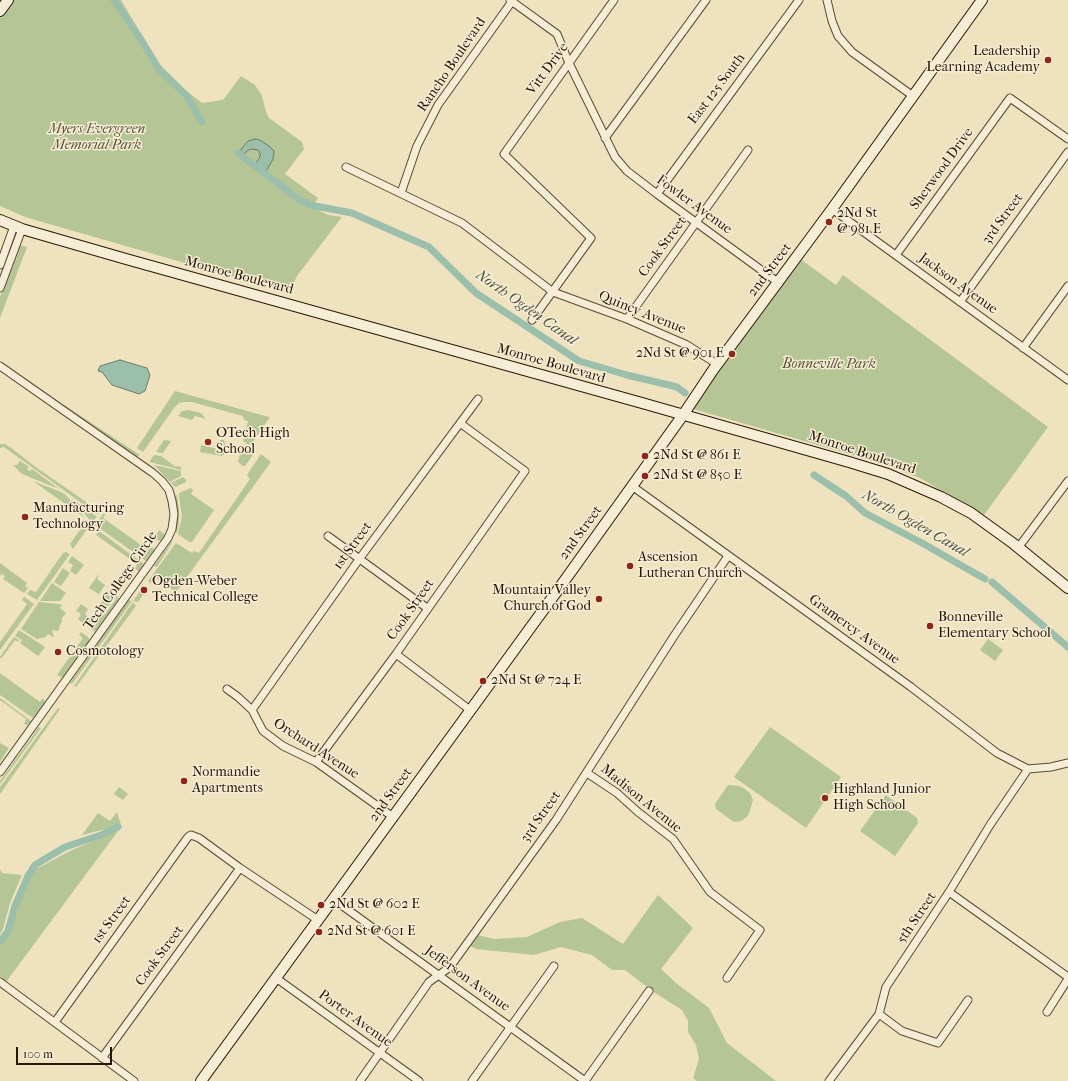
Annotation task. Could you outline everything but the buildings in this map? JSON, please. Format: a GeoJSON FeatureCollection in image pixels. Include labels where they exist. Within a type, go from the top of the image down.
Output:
{"type":"FeatureCollection","features":[{"type":"Feature","properties":{"kind":"main road"},"geometry":{"type":"LineString","coordinates":[[0,11],[8,0]]}},
{"type":"Feature","properties":{"kind":"main road","name":"2nd Street"},"geometry":{"type":"LineString","coordinates":[[201,1081],[632,486],[683,415],[717,364],[779,283],[982,0]]}},
{"type":"Feature","properties":{"kind":"main road","name":"Monroe Boulevard"},"geometry":{"type":"LineString","coordinates":[[0,220],[18,227],[126,259],[849,462],[903,480],[941,497],[965,510],[1018,548],[1068,588]]}},
{"type":"Feature","properties":{"kind":"street","name":"Fowler Avenue"},"geometry":{"type":"LineString","coordinates":[[512,0],[557,34],[569,63],[605,138],[615,157],[627,171],[656,194],[779,283]]}},
{"type":"Feature","properties":{"kind":"street","name":"Rancho Boulevard"},"geometry":{"type":"LineString","coordinates":[[401,193],[417,146],[438,105],[512,0]]}},
{"type":"Feature","properties":{"kind":"street","name":"Vitt Drive"},"geometry":{"type":"LineString","coordinates":[[553,292],[591,238],[504,154],[614,0]]}},
{"type":"Feature","properties":{"kind":"street"},"geometry":{"type":"LineString","coordinates":[[605,138],[706,0]]}},
{"type":"Feature","properties":{"kind":"street","name":"East 125 South"},"geometry":{"type":"LineString","coordinates":[[656,194],[799,0]]}},
{"type":"Feature","properties":{"kind":"street"},"geometry":{"type":"LineString","coordinates":[[827,0],[838,36],[852,52],[913,96]]}},
{"type":"Feature","properties":{"kind":"street","name":"Sherwood Drive"},"geometry":{"type":"LineString","coordinates":[[896,255],[1010,98],[1068,140]]}},
{"type":"Feature","properties":{"kind":"street","name":"Cook Street"},"geometry":{"type":"LineString","coordinates":[[627,319],[748,150]]}},
{"type":"Feature","properties":{"kind":"street","name":"3rd Street"},"geometry":{"type":"LineString","coordinates":[[960,302],[1068,152]]}},
{"type":"Feature","properties":{"kind":"street","name":"Quincy Avenue"},"geometry":{"type":"LineString","coordinates":[[346,167],[462,223],[553,292],[627,319],[688,345],[717,364]]}},
{"type":"Feature","properties":{"kind":"street","name":"Jackson Avenue"},"geometry":{"type":"LineString","coordinates":[[832,209],[1068,380]]}},
{"type":"Feature","properties":{"kind":"street"},"geometry":{"type":"LineString","coordinates":[[0,265],[18,227]]}},
{"type":"Feature","properties":{"kind":"street"},"geometry":{"type":"LineString","coordinates":[[0,288],[18,227]]}},
{"type":"Feature","properties":{"kind":"street"},"geometry":{"type":"LineString","coordinates":[[1023,348],[1068,286]]}},
{"type":"Feature","properties":{"kind":"street"},"geometry":{"type":"LineString","coordinates":[[532,320],[553,292]]}},
{"type":"Feature","properties":{"kind":"street","name":"Tech College Circle"},"geometry":{"type":"LineString","coordinates":[[0,366],[153,473],[169,490],[174,514],[172,529],[168,538],[0,772]]}},
{"type":"Feature","properties":{"kind":"street","name":"1st Street"},"geometry":{"type":"LineString","coordinates":[[252,710],[360,558],[478,399]]}},
{"type":"Feature","properties":{"kind":"street","name":"Cook Street"},"geometry":{"type":"LineString","coordinates":[[316,762],[396,654],[525,471],[460,423]]}},
{"type":"Feature","properties":{"kind":"street"},"geometry":{"type":"LineString","coordinates":[[1018,548],[1068,481]]}},
{"type":"Feature","properties":{"kind":"street","name":"Gramercy Avenue"},"geometry":{"type":"LineString","coordinates":[[632,486],[911,687],[997,753],[1028,769]]}},
{"type":"Feature","properties":{"kind":"street"},"geometry":{"type":"LineString","coordinates":[[328,536],[427,608]]}},
{"type":"Feature","properties":{"kind":"street","name":"3rd Street"},"geometry":{"type":"LineString","coordinates":[[360,1081],[429,982],[438,974],[450,967],[556,820],[674,636],[728,556]]}},
{"type":"Feature","properties":{"kind":"street"},"geometry":{"type":"LineString","coordinates":[[396,654],[470,710]]}},
{"type":"Feature","properties":{"kind":"street","name":"Orchard Avenue"},"geometry":{"type":"LineString","coordinates":[[227,689],[252,710],[263,731],[283,746],[316,762],[393,816]]}},
{"type":"Feature","properties":{"kind":"street"},"geometry":{"type":"LineString","coordinates":[[1028,769],[1051,767],[1068,763]]}},
{"type":"Feature","properties":{"kind":"street","name":"5th Street"},"geometry":{"type":"LineString","coordinates":[[829,1081],[879,1014],[886,987],[949,892],[990,825],[1028,769]]}},
{"type":"Feature","properties":{"kind":"street","name":"Madison Avenue"},"geometry":{"type":"LineString","coordinates":[[587,773],[617,793],[638,812],[673,839],[710,892],[760,930],[727,978]]}},
{"type":"Feature","properties":{"kind":"street","name":"1st Street"},"geometry":{"type":"LineString","coordinates":[[55,1022],[188,837],[191,835],[199,838],[240,868]]}},
{"type":"Feature","properties":{"kind":"street"},"geometry":{"type":"LineString","coordinates":[[240,868],[318,920]]}},
{"type":"Feature","properties":{"kind":"street","name":"Cook Street"},"geometry":{"type":"LineString","coordinates":[[102,1058],[240,868]]}},
{"type":"Feature","properties":{"kind":"street"},"geometry":{"type":"LineString","coordinates":[[949,892],[1068,978],[1047,1012]]}},
{"type":"Feature","properties":{"kind":"street","name":"Jefferson Avenue"},"geometry":{"type":"LineString","coordinates":[[333,899],[585,1081]]}},
{"type":"Feature","properties":{"kind":"street"},"geometry":{"type":"LineString","coordinates":[[472,1081],[554,966]]}},
{"type":"Feature","properties":{"kind":"street","name":"Porter Avenue"},"geometry":{"type":"LineString","coordinates":[[276,978],[419,1081]]}},
{"type":"Feature","properties":{"kind":"street"},"geometry":{"type":"LineString","coordinates":[[0,982],[134,1081]]}},
{"type":"Feature","properties":{"kind":"street"},"geometry":{"type":"LineString","coordinates":[[585,1081],[649,991]]}},
{"type":"Feature","properties":{"kind":"street"},"geometry":{"type":"LineString","coordinates":[[879,1014],[902,1031],[938,1043],[968,1000]]}},
{"type":"Feature","properties":{"kind":"green space","name":"Myers Evergreen Memorial Park"},"geometry":{"type":"Polygon","coordinates":[[[13,0],[121,0],[158,63],[183,88],[202,103],[223,100],[241,76],[255,85],[262,96],[269,118],[302,142],[304,149],[285,174],[318,198],[312,207],[328,215],[342,217],[297,276],[289,293],[25,217],[0,206],[0,18],[13,0]]]}},
{"type":"Feature","properties":{"kind":"green space"},"geometry":{"type":"Polygon","coordinates":[[[20,245],[27,247],[0,318],[0,297],[20,245]]]}},
{"type":"Feature","properties":{"kind":"green space","name":"Bonneville Park"},"geometry":{"type":"Polygon","coordinates":[[[800,259],[836,285],[843,275],[1048,427],[984,515],[920,478],[887,465],[690,408],[800,259]]]}},
{"type":"Feature","properties":{"kind":"green space"},"geometry":{"type":"Polygon","coordinates":[[[175,391],[270,417],[250,446],[243,441],[248,421],[244,420],[243,416],[192,402],[179,403],[143,452],[137,448],[175,391]]]}},
{"type":"Feature","properties":{"kind":"green space"},"geometry":{"type":"Polygon","coordinates":[[[64,405],[140,455],[135,458],[63,408],[64,405]]]}},
{"type":"Feature","properties":{"kind":"green space"},"geometry":{"type":"Polygon","coordinates":[[[188,410],[201,413],[206,419],[195,416],[192,420],[178,416],[182,411],[188,410]]]}},
{"type":"Feature","properties":{"kind":"green space"},"geometry":{"type":"Polygon","coordinates":[[[164,440],[171,441],[163,453],[156,452],[164,440]]]}},
{"type":"Feature","properties":{"kind":"green space"},"geometry":{"type":"Polygon","coordinates":[[[220,440],[224,440],[226,448],[222,456],[200,452],[201,445],[218,449],[220,440]]]}},
{"type":"Feature","properties":{"kind":"green space"},"geometry":{"type":"Polygon","coordinates":[[[0,444],[5,444],[11,448],[95,508],[103,509],[98,515],[4,447],[0,448],[0,444]]]}},
{"type":"Feature","properties":{"kind":"green space"},"geometry":{"type":"Polygon","coordinates":[[[242,446],[253,454],[245,466],[238,462],[242,446]]]}},
{"type":"Feature","properties":{"kind":"green space"},"geometry":{"type":"Polygon","coordinates":[[[261,454],[271,462],[176,592],[155,577],[151,583],[148,581],[176,543],[192,553],[194,551],[199,553],[250,479],[247,475],[261,454]]]}},
{"type":"Feature","properties":{"kind":"green space"},"geometry":{"type":"Polygon","coordinates":[[[154,455],[161,456],[176,467],[181,467],[181,470],[150,462],[154,455]]]}},
{"type":"Feature","properties":{"kind":"green space"},"geometry":{"type":"Polygon","coordinates":[[[20,461],[29,467],[27,469],[30,471],[32,469],[59,489],[22,474],[13,465],[17,465],[20,461]]]}},
{"type":"Feature","properties":{"kind":"green space"},"geometry":{"type":"Polygon","coordinates":[[[154,465],[181,471],[181,476],[170,482],[154,465]]]}},
{"type":"Feature","properties":{"kind":"green space"},"geometry":{"type":"Polygon","coordinates":[[[183,477],[186,482],[175,487],[171,483],[183,477]]]}},
{"type":"Feature","properties":{"kind":"green space"},"geometry":{"type":"Polygon","coordinates":[[[33,481],[66,495],[85,518],[33,481]]]}},
{"type":"Feature","properties":{"kind":"green space"},"geometry":{"type":"Polygon","coordinates":[[[191,488],[193,490],[191,494],[214,510],[192,542],[189,542],[178,534],[182,517],[179,493],[191,488]]]}},
{"type":"Feature","properties":{"kind":"green space"},"geometry":{"type":"Polygon","coordinates":[[[177,495],[179,524],[177,533],[175,531],[177,518],[175,496],[177,495]]]}},
{"type":"Feature","properties":{"kind":"green space"},"geometry":{"type":"Polygon","coordinates":[[[71,498],[97,517],[92,523],[88,518],[71,498]]]}},
{"type":"Feature","properties":{"kind":"green space"},"geometry":{"type":"Polygon","coordinates":[[[106,510],[107,511],[103,518],[148,550],[151,547],[153,548],[154,550],[146,561],[95,525],[106,510]]]}},
{"type":"Feature","properties":{"kind":"green space"},"geometry":{"type":"Polygon","coordinates":[[[86,522],[90,525],[73,549],[70,544],[86,522]]]}},
{"type":"Feature","properties":{"kind":"green space"},"geometry":{"type":"Polygon","coordinates":[[[159,530],[165,535],[160,541],[154,538],[159,530]]]}},
{"type":"Feature","properties":{"kind":"green space"},"geometry":{"type":"Polygon","coordinates":[[[99,531],[144,564],[140,570],[138,571],[135,568],[137,564],[96,535],[99,531]]]}},
{"type":"Feature","properties":{"kind":"green space"},"geometry":{"type":"Polygon","coordinates":[[[172,541],[157,567],[154,566],[172,541]]]}},
{"type":"Feature","properties":{"kind":"green space"},"geometry":{"type":"Polygon","coordinates":[[[66,552],[70,554],[37,600],[27,594],[30,590],[36,592],[63,553],[66,552]]]}},
{"type":"Feature","properties":{"kind":"green space"},"geometry":{"type":"Polygon","coordinates":[[[72,556],[84,565],[76,575],[70,571],[73,565],[68,562],[72,556]]]}},
{"type":"Feature","properties":{"kind":"green space"},"geometry":{"type":"Polygon","coordinates":[[[0,563],[27,583],[25,586],[28,588],[24,593],[3,579],[5,576],[2,574],[0,576],[0,563]]]}},
{"type":"Feature","properties":{"kind":"green space"},"geometry":{"type":"Polygon","coordinates":[[[63,568],[70,573],[61,586],[54,582],[63,568]]]}},
{"type":"Feature","properties":{"kind":"green space"},"geometry":{"type":"Polygon","coordinates":[[[98,575],[99,576],[97,579],[105,585],[99,594],[89,588],[98,575]]]}},
{"type":"Feature","properties":{"kind":"green space"},"geometry":{"type":"Polygon","coordinates":[[[52,583],[66,593],[60,601],[40,601],[52,583]]]}},
{"type":"Feature","properties":{"kind":"green space"},"geometry":{"type":"Polygon","coordinates":[[[143,587],[146,591],[138,602],[133,601],[143,587]]]}},
{"type":"Feature","properties":{"kind":"green space"},"geometry":{"type":"Polygon","coordinates":[[[108,591],[115,597],[104,613],[101,614],[94,611],[102,602],[103,594],[108,591]]]}},
{"type":"Feature","properties":{"kind":"green space"},"geometry":{"type":"Polygon","coordinates":[[[115,593],[119,599],[95,632],[78,619],[81,614],[76,611],[81,604],[88,609],[85,614],[88,618],[93,618],[96,615],[104,615],[116,599],[115,593]]]}},
{"type":"Feature","properties":{"kind":"green space"},"geometry":{"type":"Polygon","coordinates":[[[24,597],[34,604],[0,650],[0,642],[27,604],[22,600],[24,597]]]}},
{"type":"Feature","properties":{"kind":"green space"},"geometry":{"type":"Polygon","coordinates":[[[128,600],[132,601],[72,684],[70,683],[128,600]]]}},
{"type":"Feature","properties":{"kind":"green space"},"geometry":{"type":"Polygon","coordinates":[[[39,602],[62,605],[60,608],[66,613],[62,618],[58,631],[52,630],[53,637],[48,634],[46,637],[37,639],[21,629],[39,602]]]}},
{"type":"Feature","properties":{"kind":"green space"},"geometry":{"type":"Polygon","coordinates":[[[133,602],[136,606],[76,687],[74,686],[133,602]]]}},
{"type":"Feature","properties":{"kind":"green space"},"geometry":{"type":"Polygon","coordinates":[[[19,630],[45,647],[38,656],[20,643],[22,640],[15,636],[19,630]]]}},
{"type":"Feature","properties":{"kind":"green space"},"geometry":{"type":"Polygon","coordinates":[[[81,632],[89,638],[89,641],[63,677],[57,675],[83,638],[79,635],[81,632]]]}},
{"type":"Feature","properties":{"kind":"green space"},"geometry":{"type":"Polygon","coordinates":[[[14,637],[19,640],[18,642],[15,640],[1,659],[0,657],[14,637]]]}},
{"type":"Feature","properties":{"kind":"green space"},"geometry":{"type":"Polygon","coordinates":[[[988,639],[1003,650],[995,661],[980,650],[988,639]]]}},
{"type":"Feature","properties":{"kind":"green space"},"geometry":{"type":"Polygon","coordinates":[[[0,673],[40,702],[44,699],[45,702],[33,718],[0,695],[0,673]]]}},
{"type":"Feature","properties":{"kind":"green space"},"geometry":{"type":"Polygon","coordinates":[[[0,698],[31,721],[30,723],[27,725],[24,724],[26,719],[0,700],[0,698]]]}},
{"type":"Feature","properties":{"kind":"green space"},"geometry":{"type":"Polygon","coordinates":[[[58,708],[60,709],[0,794],[0,787],[58,708]]]}},
{"type":"Feature","properties":{"kind":"green space"},"geometry":{"type":"Polygon","coordinates":[[[39,727],[41,728],[0,784],[0,781],[39,727]]]}},
{"type":"Feature","properties":{"kind":"green space"},"geometry":{"type":"Polygon","coordinates":[[[770,727],[841,777],[806,828],[734,777],[770,727]]]}},
{"type":"Feature","properties":{"kind":"green space"},"geometry":{"type":"Polygon","coordinates":[[[0,743],[9,748],[0,762],[0,743]]]}},
{"type":"Feature","properties":{"kind":"green space"},"geometry":{"type":"Polygon","coordinates":[[[728,785],[739,786],[745,789],[750,793],[753,800],[747,817],[741,821],[734,822],[716,809],[715,804],[728,785]]]}},
{"type":"Feature","properties":{"kind":"green space"},"geometry":{"type":"Polygon","coordinates":[[[119,787],[128,794],[123,800],[114,794],[119,787]]]}},
{"type":"Feature","properties":{"kind":"green space"},"geometry":{"type":"Polygon","coordinates":[[[886,795],[917,818],[918,823],[895,856],[860,831],[886,795]]]}},
{"type":"Feature","properties":{"kind":"green space"},"geometry":{"type":"Polygon","coordinates":[[[117,812],[121,825],[82,835],[98,813],[110,821],[117,812]]]}},
{"type":"Feature","properties":{"kind":"green space"},"geometry":{"type":"Polygon","coordinates":[[[118,831],[6,982],[0,977],[0,946],[9,933],[26,885],[36,869],[72,850],[118,831]]]}},
{"type":"Feature","properties":{"kind":"green space"},"geometry":{"type":"Polygon","coordinates":[[[0,869],[2,873],[22,875],[10,903],[3,929],[0,934],[0,869]]]}},
{"type":"Feature","properties":{"kind":"green space"},"geometry":{"type":"Polygon","coordinates":[[[658,895],[693,928],[661,969],[676,983],[709,1008],[727,1043],[776,1081],[697,1081],[693,1078],[699,1059],[696,1045],[688,1032],[688,1021],[682,1010],[655,993],[625,970],[612,970],[592,955],[561,947],[534,955],[476,949],[469,945],[477,935],[494,939],[527,937],[560,922],[582,918],[623,944],[658,895]]]}},
{"type":"Feature","properties":{"kind":"shaded area"},"geometry":{"type":"Polygon","coordinates":[[[255,139],[260,140],[274,151],[273,159],[265,173],[254,166],[260,157],[258,150],[251,149],[242,156],[238,153],[248,141],[255,139]]]}},
{"type":"Feature","properties":{"kind":"shaded area"},"geometry":{"type":"Polygon","coordinates":[[[120,360],[147,368],[150,375],[145,391],[139,394],[112,385],[102,372],[98,371],[100,366],[120,360]]]}},
{"type":"Feature","properties":{"kind":"waterway","name":"North Ogden Canal"},"geometry":{"type":"LineString","coordinates":[[114,0],[159,69],[186,95],[202,122]]}},
{"type":"Feature","properties":{"kind":"waterway","name":"North Ogden Canal"},"geometry":{"type":"LineString","coordinates":[[238,153],[297,198],[310,205],[352,213],[429,247],[476,293],[579,361],[627,375],[677,387],[685,393]]}},
{"type":"Feature","properties":{"kind":"waterway","name":"North Ogden Canal"},"geometry":{"type":"LineString","coordinates":[[814,475],[846,496],[865,513],[985,579]]}},
{"type":"Feature","properties":{"kind":"waterway","name":"North Ogden Canal"},"geometry":{"type":"LineString","coordinates":[[992,582],[1068,647]]}},
{"type":"Feature","properties":{"kind":"waterway"},"geometry":{"type":"LineString","coordinates":[[0,942],[8,931],[15,906],[28,876],[35,865],[65,847],[101,835],[118,827]]}},
{"type":"Feature","properties":{"kind":"place","name":"Leadership Learning Academy"},"geometry":{"type":"Point","coordinates":[1048,60]}},
{"type":"Feature","properties":{"kind":"place","name":"2Nd St @ 981 E"},"geometry":{"type":"Point","coordinates":[829,222]}},
{"type":"Feature","properties":{"kind":"place","name":"2Nd St @ 901 E"},"geometry":{"type":"Point","coordinates":[732,354]}},
{"type":"Feature","properties":{"kind":"place","name":"OTech High School"},"geometry":{"type":"Point","coordinates":[208,442]}},
{"type":"Feature","properties":{"kind":"place","name":"2Nd St @ 861 E"},"geometry":{"type":"Point","coordinates":[645,456]}},
{"type":"Feature","properties":{"kind":"place","name":"2Nd St @ 850 E"},"geometry":{"type":"Point","coordinates":[645,476]}},
{"type":"Feature","properties":{"kind":"place","name":"Manufacturing Technology"},"geometry":{"type":"Point","coordinates":[25,517]}},
{"type":"Feature","properties":{"kind":"place","name":"Ascension Lutheran Church"},"geometry":{"type":"Point","coordinates":[630,566]}},
{"type":"Feature","properties":{"kind":"place","name":"Ogden-Weber Technical College"},"geometry":{"type":"Point","coordinates":[144,590]}},
{"type":"Feature","properties":{"kind":"place","name":"Mountain Valley Church of God"},"geometry":{"type":"Point","coordinates":[599,599]}},
{"type":"Feature","properties":{"kind":"place","name":"Bonneville Elementary School"},"geometry":{"type":"Point","coordinates":[930,626]}},
{"type":"Feature","properties":{"kind":"place","name":"Cosmotology"},"geometry":{"type":"Point","coordinates":[58,652]}},
{"type":"Feature","properties":{"kind":"place","name":"2Nd St @ 724 E"},"geometry":{"type":"Point","coordinates":[483,681]}},
{"type":"Feature","properties":{"kind":"place","name":"Normandie Apartments"},"geometry":{"type":"Point","coordinates":[184,781]}},
{"type":"Feature","properties":{"kind":"place","name":"Highland Junior High School"},"geometry":{"type":"Point","coordinates":[825,798]}},
{"type":"Feature","properties":{"kind":"place","name":"2Nd St @ 602 E"},"geometry":{"type":"Point","coordinates":[321,905]}},
{"type":"Feature","properties":{"kind":"place","name":"2Nd St @ 601 E"},"geometry":{"type":"Point","coordinates":[319,932]}}]}
